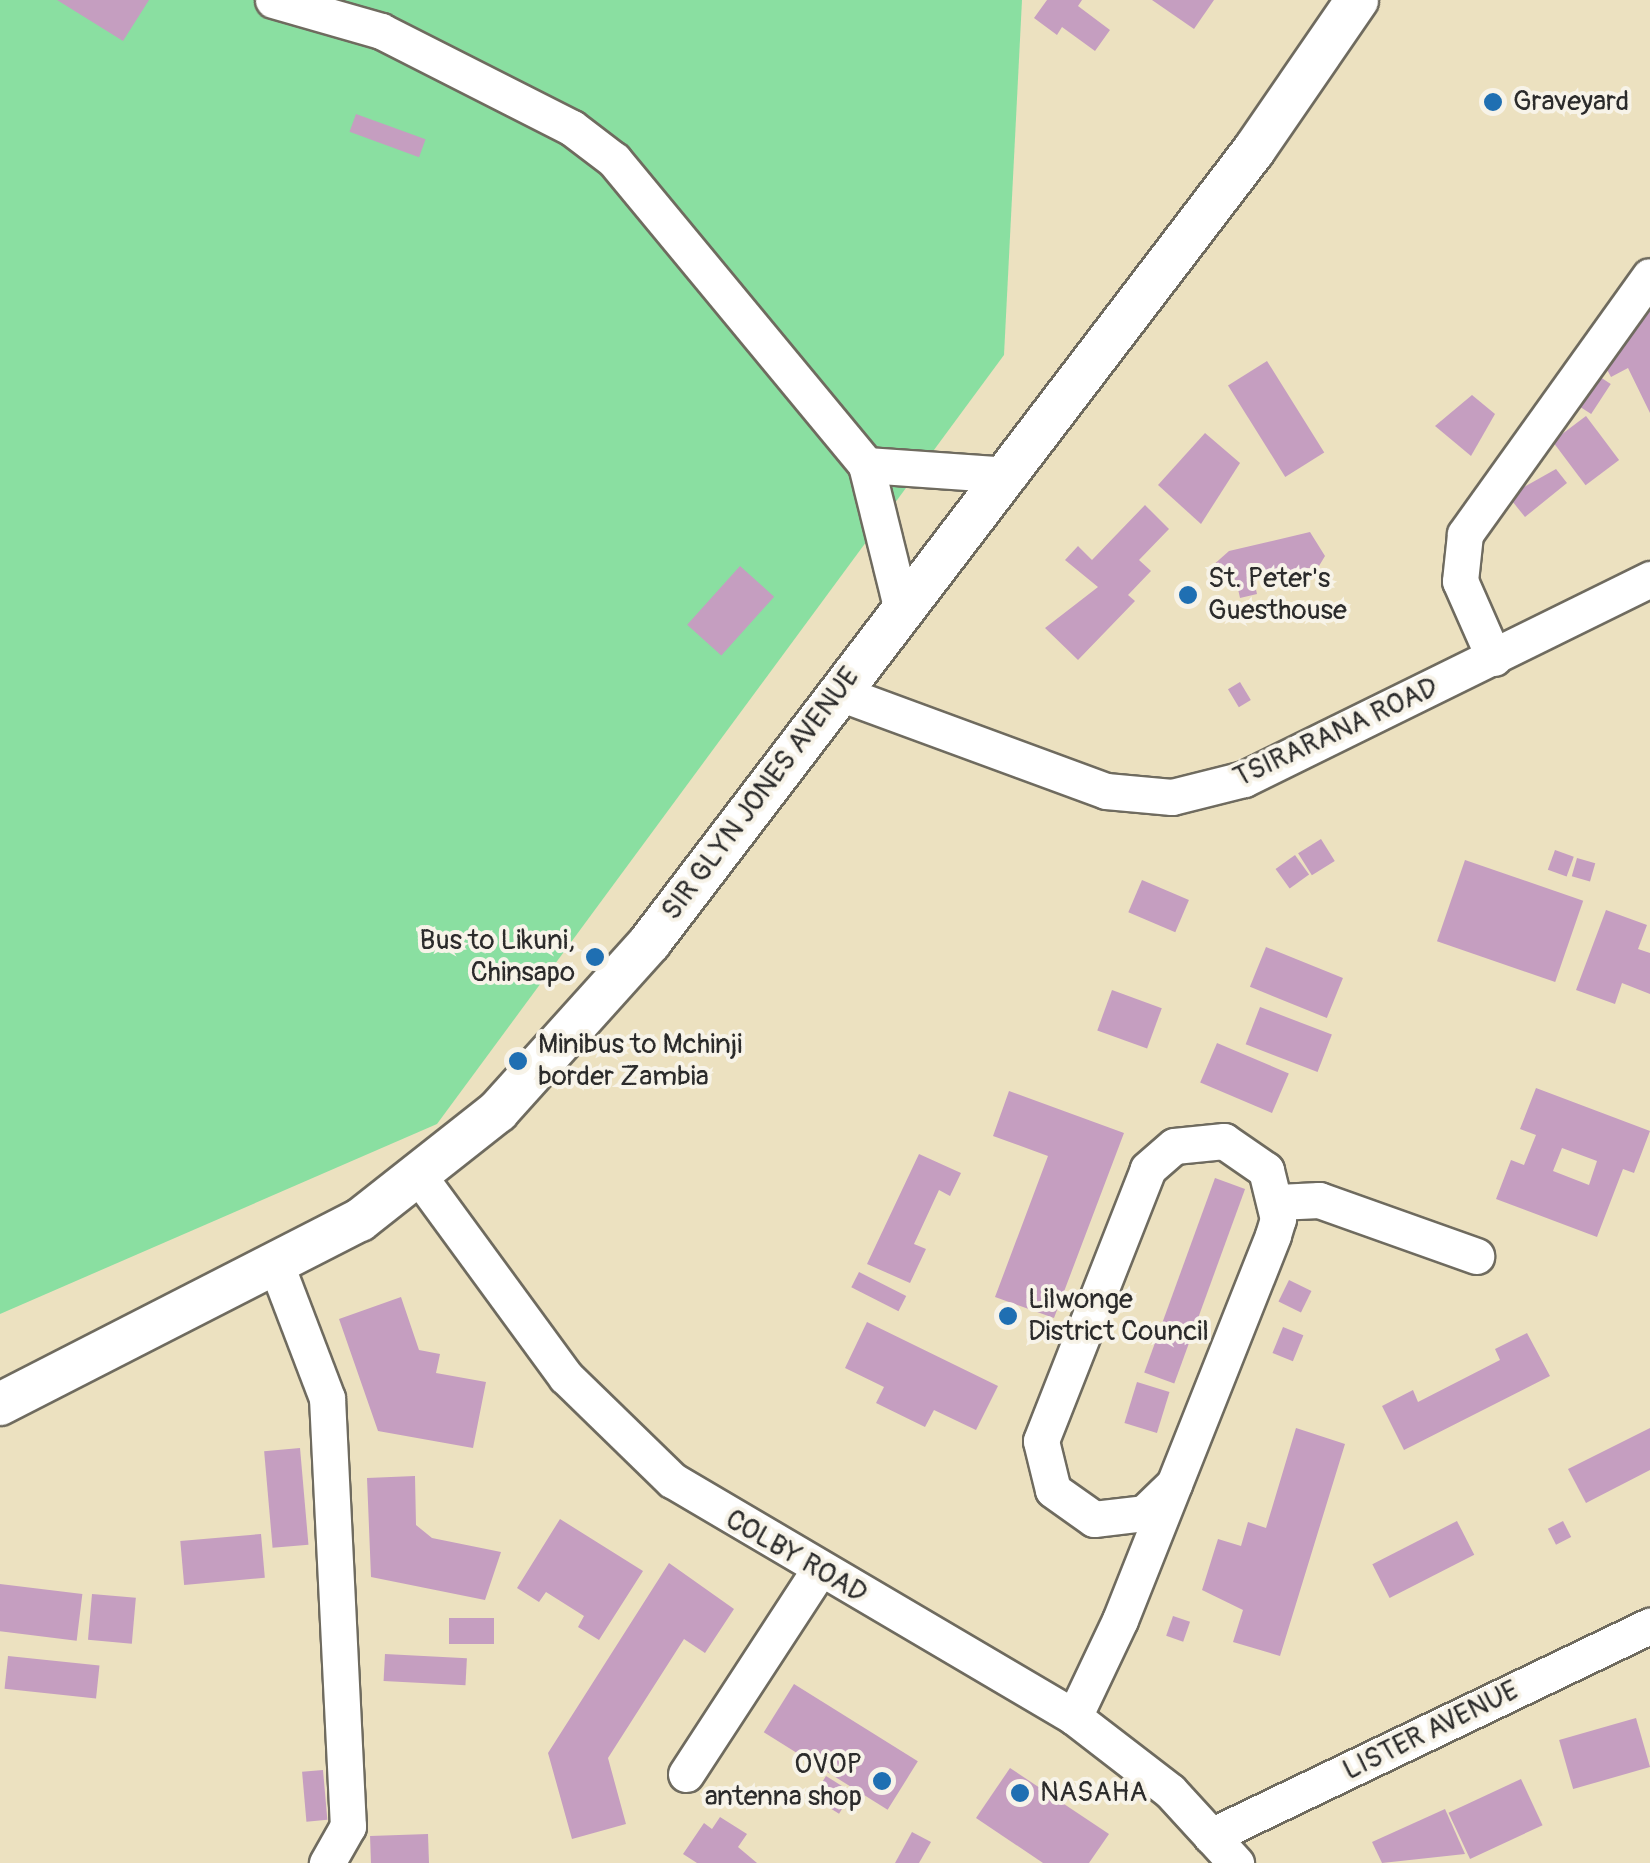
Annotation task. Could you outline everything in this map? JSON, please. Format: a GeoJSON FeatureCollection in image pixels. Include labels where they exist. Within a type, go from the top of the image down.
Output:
{"type":"FeatureCollection","features":[{"type":"Feature","properties":{"kind":"main road","name":"SIR GLYN JONES AVENUE"},"geometry":{"type":"LineString","coordinates":[[0,1404],[276,1267],[421,1179],[498,1111],[650,942],[837,692],[1010,475],[1358,0]]}},
{"type":"Feature","properties":{"kind":"street"},"geometry":{"type":"LineString","coordinates":[[273,0],[381,30],[572,128],[614,160],[866,465],[902,610]]}},
{"type":"Feature","properties":{"kind":"street"},"geometry":{"type":"LineString","coordinates":[[1494,658],[1460,581],[1464,534],[1650,276]]}},
{"type":"Feature","properties":{"kind":"street"},"geometry":{"type":"LineString","coordinates":[[866,465],[1010,475]]}},
{"type":"Feature","properties":{"kind":"street","name":"TSIRARANA ROAD"},"geometry":{"type":"LineString","coordinates":[[837,692],[1106,791],[1172,797],[1244,780],[1650,579]]}},
{"type":"Feature","properties":{"kind":"street"},"geometry":{"type":"LineString","coordinates":[[1074,1717],[1174,1484],[1278,1202],[1266,1170],[1224,1141],[1190,1141],[1160,1156],[1140,1184],[1045,1424],[1044,1475],[1078,1513],[1128,1519],[1174,1484]]}},
{"type":"Feature","properties":{"kind":"street","name":"COLBY ROAD"},"geometry":{"type":"LineString","coordinates":[[421,1179],[601,1416],[672,1480],[1074,1717],[1211,1836],[1236,1863]]}},
{"type":"Feature","properties":{"kind":"street"},"geometry":{"type":"LineString","coordinates":[[1278,1202],[1319,1200],[1476,1256]]}},
{"type":"Feature","properties":{"kind":"street"},"geometry":{"type":"LineString","coordinates":[[276,1267],[327,1398],[348,1826],[327,1863]]}},
{"type":"Feature","properties":{"kind":"street"},"geometry":{"type":"LineString","coordinates":[[686,1774],[819,1570]]}},
{"type":"Feature","properties":{"kind":"street","name":"LISTER AVENUE"},"geometry":{"type":"LineString","coordinates":[[1211,1836],[1650,1626]]}},
{"type":"Feature","properties":{"kind":"green space"},"geometry":{"type":"Polygon","coordinates":[[[0,0],[1022,0],[1004,355],[437,1124],[0,1314],[0,0]]]}},
{"type":"Feature","properties":{"kind":"building"},"geometry":{"type":"Polygon","coordinates":[[[57,0],[149,0],[123,41],[57,0]]]}},
{"type":"Feature","properties":{"kind":"building"},"geometry":{"type":"Polygon","coordinates":[[[1047,0],[1082,0],[1078,6],[1110,30],[1095,51],[1062,27],[1057,35],[1034,18],[1047,0]]]}},
{"type":"Feature","properties":{"kind":"building"},"geometry":{"type":"Polygon","coordinates":[[[1152,0],[1214,0],[1194,29],[1152,0]]]}},
{"type":"Feature","properties":{"kind":"building"},"geometry":{"type":"Polygon","coordinates":[[[356,114],[426,139],[419,157],[350,132],[356,114]]]}},
{"type":"Feature","properties":{"kind":"building"},"geometry":{"type":"Polygon","coordinates":[[[1650,302],[1650,413],[1628,368],[1611,377],[1603,362],[1650,302]]]}},
{"type":"Feature","properties":{"kind":"building"},"geometry":{"type":"Polygon","coordinates":[[[1267,361],[1324,453],[1285,477],[1228,385],[1267,361]]]}},
{"type":"Feature","properties":{"kind":"building"},"geometry":{"type":"Polygon","coordinates":[[[1594,373],[1611,384],[1591,414],[1574,403],[1594,373]]]}},
{"type":"Feature","properties":{"kind":"building"},"geometry":{"type":"Polygon","coordinates":[[[1472,395],[1495,414],[1471,456],[1435,426],[1472,395]]]}},
{"type":"Feature","properties":{"kind":"building"},"geometry":{"type":"Polygon","coordinates":[[[1586,416],[1619,460],[1586,485],[1552,441],[1586,416]]]}},
{"type":"Feature","properties":{"kind":"building"},"geometry":{"type":"Polygon","coordinates":[[[1205,433],[1240,463],[1201,524],[1158,485],[1205,433]]]}},
{"type":"Feature","properties":{"kind":"building"},"geometry":{"type":"Polygon","coordinates":[[[1556,469],[1567,483],[1525,517],[1508,496],[1556,469]]]}},
{"type":"Feature","properties":{"kind":"building"},"geometry":{"type":"Polygon","coordinates":[[[1145,505],[1169,529],[1139,560],[1151,571],[1128,595],[1135,601],[1078,660],[1045,628],[1098,587],[1065,560],[1078,546],[1092,560],[1145,505]]]}},
{"type":"Feature","properties":{"kind":"building"},"geometry":{"type":"Polygon","coordinates":[[[1310,532],[1325,556],[1319,566],[1254,581],[1257,594],[1240,598],[1236,580],[1214,580],[1211,567],[1229,551],[1310,532]]]}},
{"type":"Feature","properties":{"kind":"building"},"geometry":{"type":"Polygon","coordinates":[[[740,566],[774,597],[721,655],[687,625],[740,566]]]}},
{"type":"Feature","properties":{"kind":"building"},"geometry":{"type":"Polygon","coordinates":[[[1240,682],[1251,700],[1239,707],[1228,689],[1240,682]]]}},
{"type":"Feature","properties":{"kind":"building"},"geometry":{"type":"Polygon","coordinates":[[[1321,839],[1335,861],[1312,875],[1298,853],[1321,839]]]}},
{"type":"Feature","properties":{"kind":"building"},"geometry":{"type":"Polygon","coordinates":[[[1555,850],[1574,857],[1567,877],[1548,870],[1555,850]]]}},
{"type":"Feature","properties":{"kind":"building"},"geometry":{"type":"Polygon","coordinates":[[[1295,855],[1309,874],[1290,889],[1276,869],[1295,855]]]}},
{"type":"Feature","properties":{"kind":"building"},"geometry":{"type":"Polygon","coordinates":[[[1577,858],[1595,863],[1590,882],[1572,876],[1577,858]]]}},
{"type":"Feature","properties":{"kind":"building"},"geometry":{"type":"Polygon","coordinates":[[[1465,860],[1583,901],[1555,982],[1437,941],[1465,860]]]}},
{"type":"Feature","properties":{"kind":"building"},"geometry":{"type":"Polygon","coordinates":[[[1142,880],[1189,900],[1175,932],[1128,912],[1142,880]]]}},
{"type":"Feature","properties":{"kind":"building"},"geometry":{"type":"Polygon","coordinates":[[[1606,910],[1647,925],[1638,949],[1650,953],[1650,994],[1622,983],[1615,1004],[1576,990],[1606,910]]]}},
{"type":"Feature","properties":{"kind":"building"},"geometry":{"type":"Polygon","coordinates":[[[1266,947],[1343,978],[1327,1018],[1250,987],[1266,947]]]}},
{"type":"Feature","properties":{"kind":"building"},"geometry":{"type":"Polygon","coordinates":[[[1112,990],[1162,1008],[1147,1049],[1097,1030],[1112,990]]]}},
{"type":"Feature","properties":{"kind":"building"},"geometry":{"type":"Polygon","coordinates":[[[1260,1007],[1332,1035],[1318,1072],[1246,1044],[1260,1007]]]}},
{"type":"Feature","properties":{"kind":"building"},"geometry":{"type":"Polygon","coordinates":[[[1217,1043],[1289,1073],[1272,1113],[1200,1083],[1217,1043]]]}},
{"type":"Feature","properties":{"kind":"building"},"geometry":{"type":"Polygon","coordinates":[[[1536,1088],[1650,1131],[1634,1173],[1623,1169],[1597,1237],[1496,1199],[1511,1160],[1524,1165],[1536,1135],[1520,1129],[1536,1088]],[[1562,1148],[1553,1171],[1589,1185],[1597,1161],[1562,1148]]]}},
{"type":"Feature","properties":{"kind":"building"},"geometry":{"type":"Polygon","coordinates":[[[1009,1091],[1124,1133],[1054,1318],[995,1297],[1048,1156],[993,1136],[1009,1091]]]}},
{"type":"Feature","properties":{"kind":"building"},"geometry":{"type":"Polygon","coordinates":[[[919,1154],[961,1173],[950,1196],[939,1190],[914,1244],[926,1249],[910,1283],[867,1264],[919,1154]]]}},
{"type":"Feature","properties":{"kind":"building"},"geometry":{"type":"Polygon","coordinates":[[[1215,1178],[1245,1189],[1174,1383],[1144,1373],[1215,1178]]]}},
{"type":"Feature","properties":{"kind":"building"},"geometry":{"type":"Polygon","coordinates":[[[859,1272],[906,1296],[899,1311],[851,1287],[859,1272]]]}},
{"type":"Feature","properties":{"kind":"building"},"geometry":{"type":"Polygon","coordinates":[[[1289,1280],[1311,1291],[1301,1313],[1278,1302],[1289,1280]]]}},
{"type":"Feature","properties":{"kind":"building"},"geometry":{"type":"Polygon","coordinates":[[[401,1297],[419,1350],[440,1354],[436,1373],[486,1382],[473,1448],[378,1431],[339,1319],[401,1297]]]}},
{"type":"Feature","properties":{"kind":"building"},"geometry":{"type":"Polygon","coordinates":[[[867,1322],[998,1386],[976,1430],[934,1410],[925,1427],[876,1403],[884,1387],[845,1368],[867,1322]]]}},
{"type":"Feature","properties":{"kind":"building"},"geometry":{"type":"Polygon","coordinates":[[[1283,1327],[1303,1335],[1293,1361],[1273,1353],[1283,1327]]]}},
{"type":"Feature","properties":{"kind":"building"},"geometry":{"type":"Polygon","coordinates":[[[1527,1333],[1550,1376],[1404,1450],[1382,1406],[1413,1390],[1418,1402],[1500,1360],[1495,1349],[1527,1333]]]}},
{"type":"Feature","properties":{"kind":"building"},"geometry":{"type":"Polygon","coordinates":[[[1137,1382],[1170,1392],[1157,1433],[1124,1423],[1137,1382]]]}},
{"type":"Feature","properties":{"kind":"building"},"geometry":{"type":"Polygon","coordinates":[[[1296,1428],[1345,1444],[1280,1656],[1233,1642],[1243,1610],[1202,1590],[1218,1539],[1241,1546],[1248,1522],[1266,1528],[1296,1428]]]}},
{"type":"Feature","properties":{"kind":"building"},"geometry":{"type":"Polygon","coordinates":[[[1650,1428],[1650,1470],[1586,1503],[1568,1469],[1650,1428]]]}},
{"type":"Feature","properties":{"kind":"building"},"geometry":{"type":"Polygon","coordinates":[[[300,1448],[308,1545],[273,1548],[264,1451],[300,1448]]]}},
{"type":"Feature","properties":{"kind":"building"},"geometry":{"type":"Polygon","coordinates":[[[415,1476],[416,1525],[432,1538],[501,1552],[485,1600],[371,1577],[367,1478],[415,1476]]]}},
{"type":"Feature","properties":{"kind":"building"},"geometry":{"type":"Polygon","coordinates":[[[560,1519],[643,1571],[599,1640],[578,1627],[584,1616],[546,1592],[539,1602],[517,1588],[560,1519]]]}},
{"type":"Feature","properties":{"kind":"building"},"geometry":{"type":"Polygon","coordinates":[[[1457,1521],[1474,1555],[1390,1598],[1372,1564],[1457,1521]]]}},
{"type":"Feature","properties":{"kind":"building"},"geometry":{"type":"Polygon","coordinates":[[[1563,1521],[1571,1537],[1556,1545],[1548,1529],[1563,1521]]]}},
{"type":"Feature","properties":{"kind":"building"},"geometry":{"type":"Polygon","coordinates":[[[261,1534],[265,1578],[184,1585],[180,1541],[261,1534]]]}},
{"type":"Feature","properties":{"kind":"building"},"geometry":{"type":"Polygon","coordinates":[[[669,1563],[734,1609],[705,1653],[684,1639],[608,1758],[626,1824],[572,1839],[548,1753],[669,1563]]]}},
{"type":"Feature","properties":{"kind":"building"},"geometry":{"type":"Polygon","coordinates":[[[0,1584],[82,1594],[77,1641],[0,1631],[0,1584]]]}},
{"type":"Feature","properties":{"kind":"building"},"geometry":{"type":"Polygon","coordinates":[[[92,1594],[136,1598],[132,1644],[88,1640],[92,1594]]]}},
{"type":"Feature","properties":{"kind":"building"},"geometry":{"type":"Polygon","coordinates":[[[1173,1616],[1190,1622],[1183,1642],[1166,1636],[1173,1616]]]}},
{"type":"Feature","properties":{"kind":"building"},"geometry":{"type":"Polygon","coordinates":[[[449,1618],[494,1618],[494,1644],[449,1644],[449,1618]]]}},
{"type":"Feature","properties":{"kind":"building"},"geometry":{"type":"Polygon","coordinates":[[[385,1654],[467,1658],[465,1685],[384,1681],[385,1654]]]}},
{"type":"Feature","properties":{"kind":"building"},"geometry":{"type":"Polygon","coordinates":[[[8,1656],[99,1666],[96,1698],[5,1689],[8,1656]]]}},
{"type":"Feature","properties":{"kind":"building"},"geometry":{"type":"Polygon","coordinates":[[[794,1684],[918,1761],[888,1810],[764,1732],[794,1684]]]}},
{"type":"Feature","properties":{"kind":"building"},"geometry":{"type":"Polygon","coordinates":[[[1636,1718],[1650,1767],[1573,1789],[1559,1740],[1636,1718]]]}},
{"type":"Feature","properties":{"kind":"building","name":"NASAHA"},"geometry":{"type":"Polygon","coordinates":[[[1010,1768],[1109,1834],[1089,1863],[1043,1863],[976,1818],[1010,1768]]]}},
{"type":"Feature","properties":{"kind":"building"},"geometry":{"type":"Polygon","coordinates":[[[323,1770],[327,1820],[306,1822],[302,1772],[323,1770]]]}},
{"type":"Feature","properties":{"kind":"building"},"geometry":{"type":"Polygon","coordinates":[[[826,1776],[852,1792],[839,1814],[813,1797],[826,1776]]]}},
{"type":"Feature","properties":{"kind":"building"},"geometry":{"type":"Polygon","coordinates":[[[1521,1779],[1543,1825],[1470,1859],[1448,1813],[1521,1779]]]}},
{"type":"Feature","properties":{"kind":"building"},"geometry":{"type":"Polygon","coordinates":[[[1445,1809],[1465,1854],[1382,1863],[1372,1842],[1445,1809]]]}},
{"type":"Feature","properties":{"kind":"building"},"geometry":{"type":"Polygon","coordinates":[[[720,1817],[747,1834],[738,1847],[757,1863],[697,1863],[683,1854],[704,1823],[712,1829],[720,1817]]]}},
{"type":"Feature","properties":{"kind":"building"},"geometry":{"type":"Polygon","coordinates":[[[912,1832],[931,1842],[919,1863],[895,1863],[912,1832]]]}},
{"type":"Feature","properties":{"kind":"building"},"geometry":{"type":"Polygon","coordinates":[[[428,1834],[429,1863],[371,1863],[370,1836],[428,1834]]]}},
{"type":"Feature","properties":{"kind":"place","name":"Graveyard"},"geometry":{"type":"Point","coordinates":[1493,102]}},
{"type":"Feature","properties":{"kind":"place","name":"St. Peter's Guesthouse"},"geometry":{"type":"Point","coordinates":[1188,595]}},
{"type":"Feature","properties":{"kind":"place","name":"Bus to Likuni, Chinsapo"},"geometry":{"type":"Point","coordinates":[595,957]}},
{"type":"Feature","properties":{"kind":"place","name":"Minibus to Mchinji border Zambia"},"geometry":{"type":"Point","coordinates":[518,1061]}},
{"type":"Feature","properties":{"kind":"place","name":"Lilwonge District Council"},"geometry":{"type":"Point","coordinates":[1008,1316]}},
{"type":"Feature","properties":{"kind":"place","name":"OVOP antenna shop"},"geometry":{"type":"Point","coordinates":[882,1781]}},
{"type":"Feature","properties":{"kind":"place","name":"NASAHA"},"geometry":{"type":"Point","coordinates":[1020,1793]}}]}
